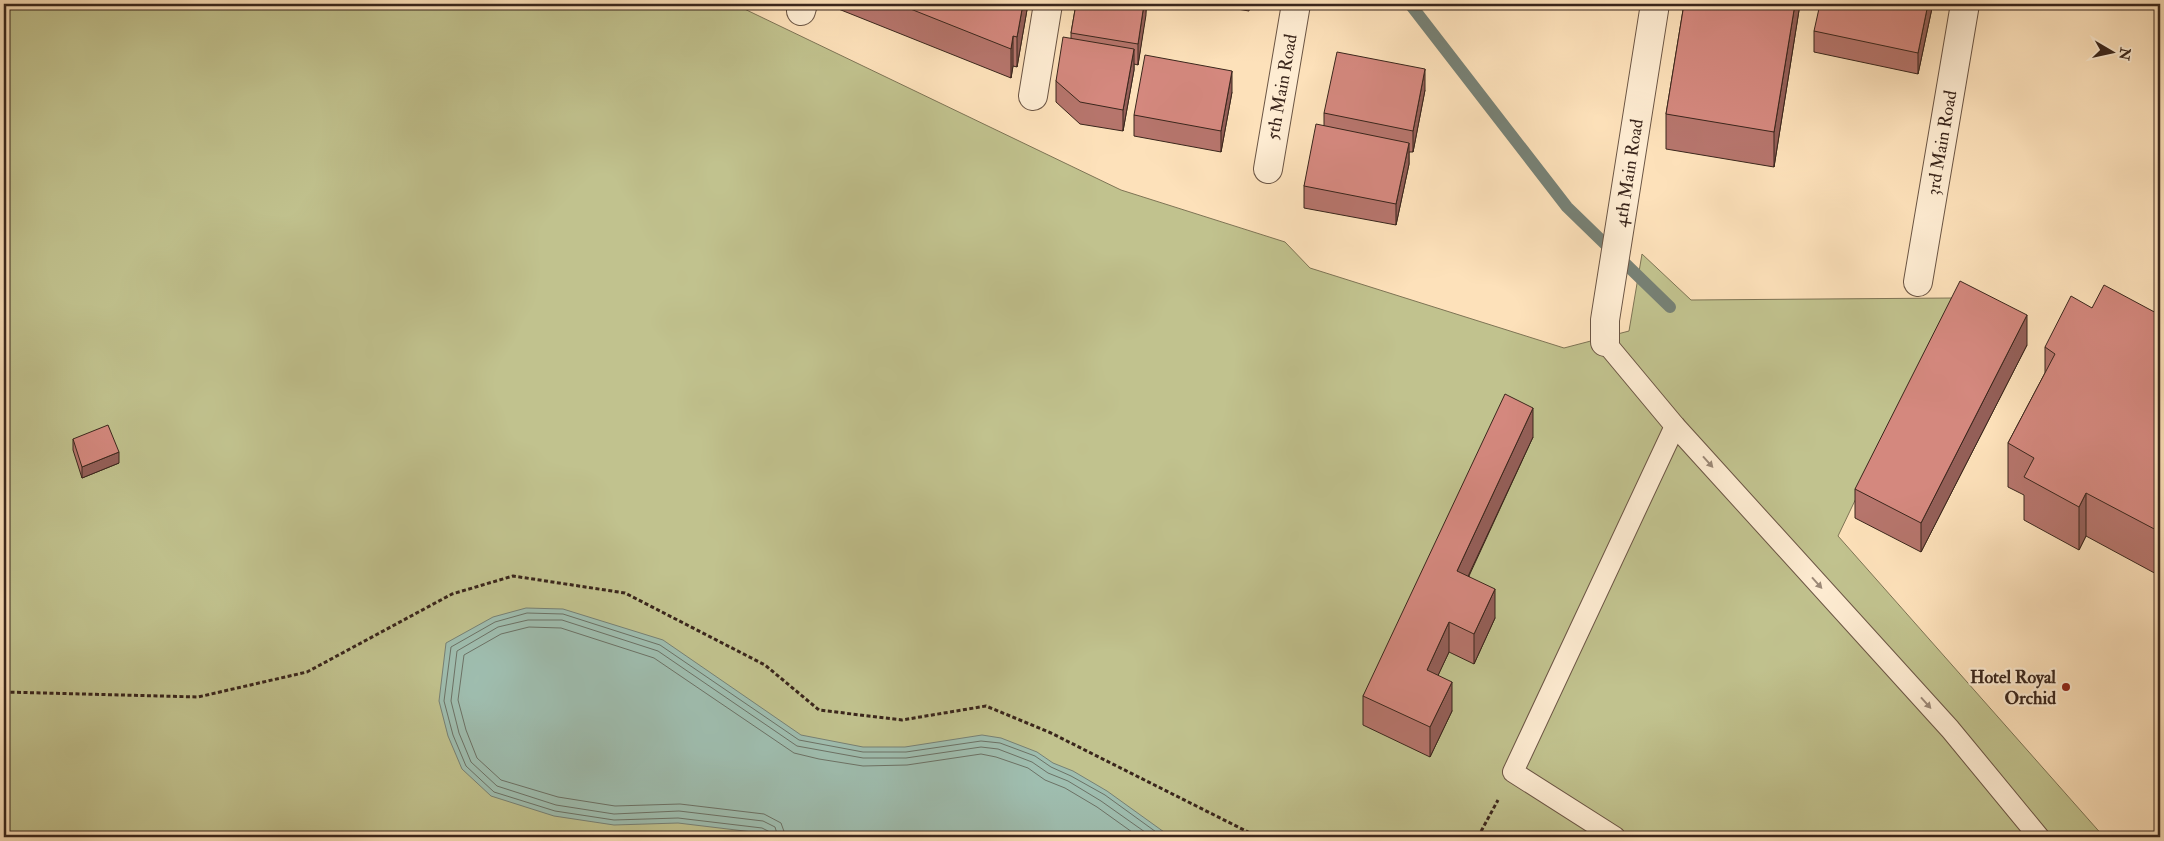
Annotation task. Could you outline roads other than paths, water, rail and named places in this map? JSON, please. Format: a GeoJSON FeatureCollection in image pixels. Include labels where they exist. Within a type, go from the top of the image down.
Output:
{"type":"FeatureCollection","features":[{"type":"Feature","properties":{"kind":"street"},"geometry":{"type":"LineString","coordinates":[[1033,96],[1048,4]]}},
{"type":"Feature","properties":{"kind":"street","name":"5th Main Road"},"geometry":{"type":"LineString","coordinates":[[1268,169],[1296,4]]}},
{"type":"Feature","properties":{"kind":"street","name":"4th Main Road"},"geometry":{"type":"LineString","coordinates":[[1605,342],[1605,320],[1655,4]]}},
{"type":"Feature","properties":{"kind":"street","name":"3rd Main Road"},"geometry":{"type":"LineString","coordinates":[[1918,282],[1965,4]]}},
{"type":"Feature","properties":{"kind":"lane"},"geometry":{"type":"LineString","coordinates":[[1605,342],[1675,426],[1943,722],[2039,837]]}},
{"type":"Feature","properties":{"kind":"lane"},"geometry":{"type":"LineString","coordinates":[[1616,837],[1513,772],[1675,426]]}},
{"type":"Feature","properties":{"kind":"water"},"geometry":{"type":"Polygon","coordinates":[[[526,608],[563,609],[663,640],[801,735],[863,747],[905,747],[982,735],[1001,738],[1037,752],[1053,763],[1073,771],[1107,791],[1171,837],[771,837],[761,833],[678,823],[614,825],[554,816],[491,796],[462,769],[448,736],[439,701],[446,643],[493,617],[526,608]]]}},
{"type":"Feature","properties":{"kind":"waterway"},"geometry":{"type":"LineString","coordinates":[[1410,4],[1567,207],[1670,307]]}},
{"type":"Feature","properties":{"kind":"place","name":"Hotel Royal Orchid"},"geometry":{"type":"Point","coordinates":[2066,687]}}]}
